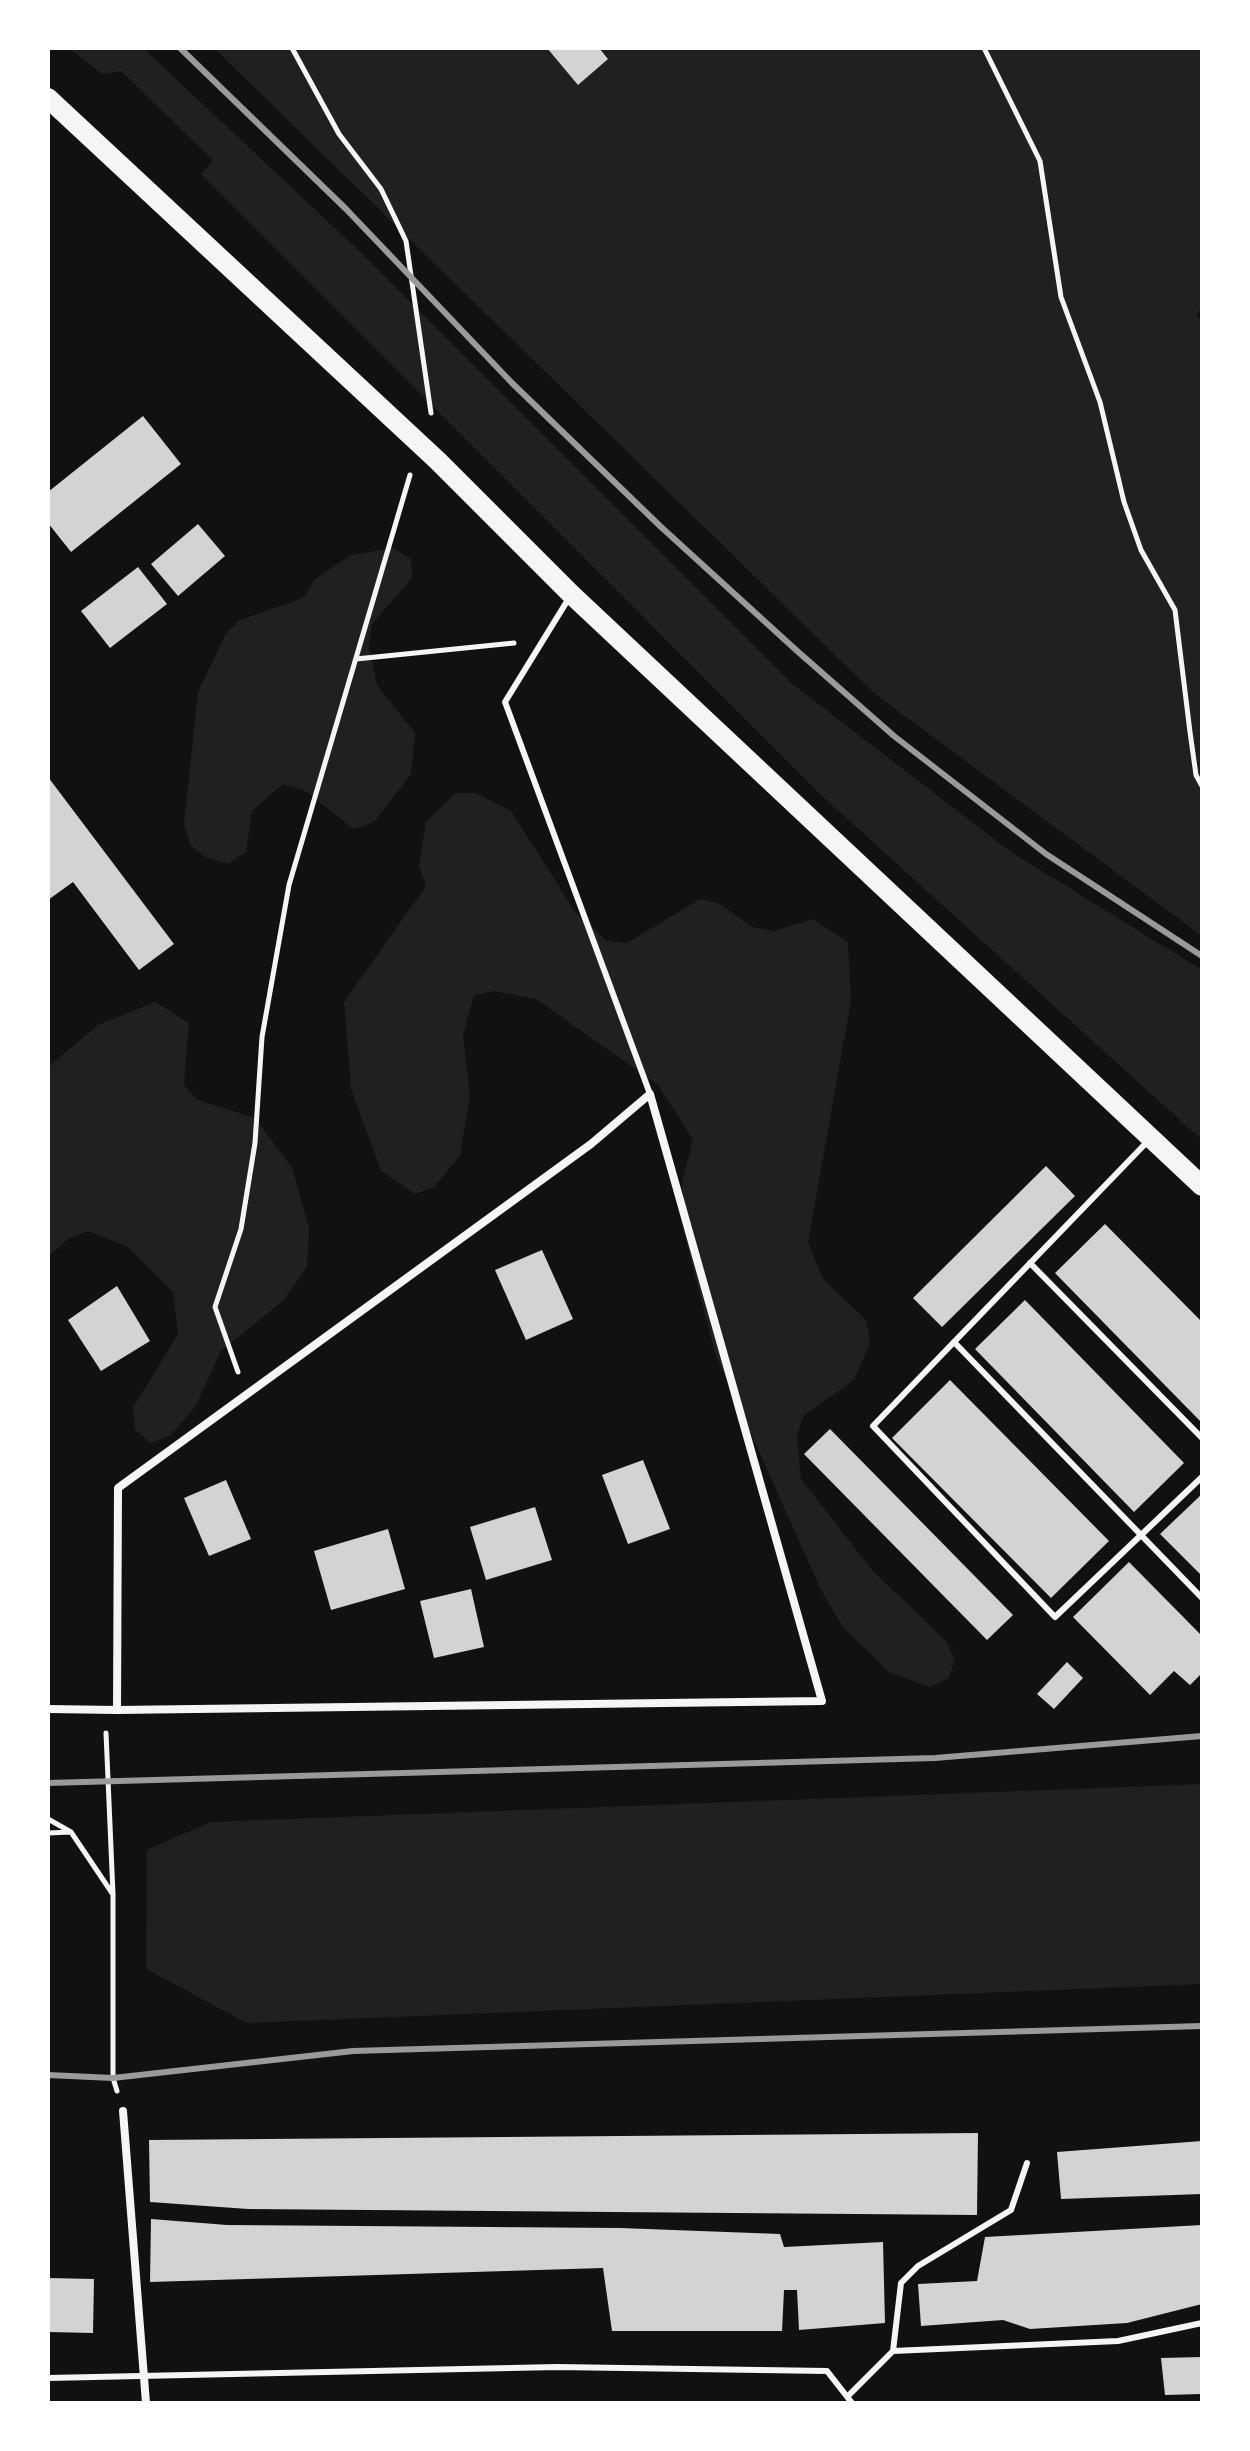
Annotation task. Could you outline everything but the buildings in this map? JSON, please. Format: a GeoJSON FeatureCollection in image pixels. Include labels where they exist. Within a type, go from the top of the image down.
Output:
{"type":"FeatureCollection","features":[{"type":"Feature","properties":{"kind":"main road"},"geometry":{"type":"LineString","coordinates":[[48,98],[438,461],[571,594],[1202,1186]]}},
{"type":"Feature","properties":{"kind":"street"},"geometry":{"type":"LineString","coordinates":[[48,1709],[117,1710],[822,1701],[650,1094],[591,1144],[118,1488],[117,1710]]}},
{"type":"Feature","properties":{"kind":"street"},"geometry":{"type":"LineString","coordinates":[[123,2111],[146,2403]]}},
{"type":"Feature","properties":{"kind":"lane"},"geometry":{"type":"LineString","coordinates":[[571,594],[505,702],[650,1094]]}},
{"type":"Feature","properties":{"kind":"lane"},"geometry":{"type":"LineString","coordinates":[[1150,1140],[873,1426],[1055,1617],[1202,1477]]}},
{"type":"Feature","properties":{"kind":"lane"},"geometry":{"type":"LineString","coordinates":[[1030,1263],[1202,1438]]}},
{"type":"Feature","properties":{"kind":"lane"},"geometry":{"type":"LineString","coordinates":[[954,1342],[1202,1598]]}},
{"type":"Feature","properties":{"kind":"lane"},"geometry":{"type":"LineString","coordinates":[[849,2395],[893,2351],[901,2283],[918,2266],[1011,2210],[1027,2163]]}},
{"type":"Feature","properties":{"kind":"lane"},"geometry":{"type":"LineString","coordinates":[[893,2351],[1118,2341],[1202,2323]]}},
{"type":"Feature","properties":{"kind":"lane"},"geometry":{"type":"LineString","coordinates":[[48,2378],[557,2367],[827,2371],[849,2395],[852,2403]]}},
{"type":"Feature","properties":{"kind":"path"},"geometry":{"type":"LineString","coordinates":[[292,48],[339,134],[381,189],[406,241],[438,461]]}},
{"type":"Feature","properties":{"kind":"path"},"geometry":{"type":"LineString","coordinates":[[984,48],[1040,161],[1061,297],[1100,402],[1124,502],[1141,550],[1175,610],[1196,775],[1202,786]]}},
{"type":"Feature","properties":{"kind":"path"},"geometry":{"type":"LineString","coordinates":[[246,1395],[215,1307],[241,1229],[255,1143],[262,1037],[289,885],[412,470]]}},
{"type":"Feature","properties":{"kind":"path"},"geometry":{"type":"LineString","coordinates":[[356,659],[543,640]]}},
{"type":"Feature","properties":{"kind":"path"},"geometry":{"type":"LineString","coordinates":[[105,1710],[113,1894],[113,2078],[123,2111]]}},
{"type":"Feature","properties":{"kind":"path"},"geometry":{"type":"LineString","coordinates":[[48,1819],[71,1832],[113,1894]]}},
{"type":"Feature","properties":{"kind":"path"},"geometry":{"type":"LineString","coordinates":[[48,1833],[71,1832]]}},
{"type":"Feature","properties":{"kind":"shaded area"},"geometry":{"type":"Polygon","coordinates":[[[69,48],[143,48],[355,247],[791,683],[1011,852],[1202,970],[1202,1140],[822,796],[201,174],[213,160],[121,71],[102,74],[69,48]]]}},
{"type":"Feature","properties":{"kind":"shaded area"},"geometry":{"type":"Polygon","coordinates":[[[214,48],[1202,48],[1202,308],[1196,315],[1202,321],[1202,936],[875,694],[214,48]]]}},
{"type":"Feature","properties":{"kind":"shaded area"},"geometry":{"type":"Polygon","coordinates":[[[393,548],[411,559],[412,578],[372,624],[369,645],[377,685],[415,733],[411,774],[374,822],[354,829],[304,790],[283,784],[252,811],[246,852],[228,864],[207,858],[191,846],[184,824],[198,692],[225,635],[240,620],[303,598],[315,579],[351,555],[393,548]]]}},
{"type":"Feature","properties":{"kind":"shaded area"},"geometry":{"type":"Polygon","coordinates":[[[456,793],[476,793],[511,811],[576,913],[607,941],[627,943],[700,899],[720,904],[752,927],[774,931],[813,919],[848,942],[851,1001],[808,1242],[823,1279],[867,1321],[870,1343],[854,1380],[803,1416],[797,1436],[801,1479],[872,1570],[946,1641],[955,1660],[948,1679],[930,1687],[889,1672],[843,1627],[821,1590],[715,1353],[683,1229],[682,1182],[693,1140],[658,1085],[536,999],[494,991],[474,995],[463,1035],[470,1096],[460,1156],[434,1187],[415,1194],[381,1171],[351,1089],[344,1002],[426,886],[419,866],[426,822],[456,793]]]}},
{"type":"Feature","properties":{"kind":"shaded area"},"geometry":{"type":"Polygon","coordinates":[[[155,1002],[189,1023],[184,1085],[198,1100],[255,1118],[292,1168],[309,1227],[307,1267],[283,1301],[221,1351],[195,1407],[170,1436],[150,1443],[135,1429],[133,1408],[178,1334],[173,1292],[128,1247],[88,1231],[68,1239],[48,1257],[48,1067],[98,1025],[155,1002]]]}},
{"type":"Feature","properties":{"kind":"shaded area"},"geometry":{"type":"Polygon","coordinates":[[[1202,1784],[1202,1984],[247,2023],[146,1969],[147,1850],[211,1822],[1202,1784]]]}},
{"type":"Feature","properties":{"kind":"railway"},"geometry":{"type":"LineString","coordinates":[[180,48],[346,209],[512,383],[660,526],[796,650],[894,736],[1046,854],[1202,956]]}},
{"type":"Feature","properties":{"kind":"railway"},"geometry":{"type":"LineString","coordinates":[[48,1783],[935,1758],[1202,1736]]}},
{"type":"Feature","properties":{"kind":"railway"},"geometry":{"type":"LineString","coordinates":[[48,2075],[113,2078],[353,2051],[1202,2026]]}}]}
